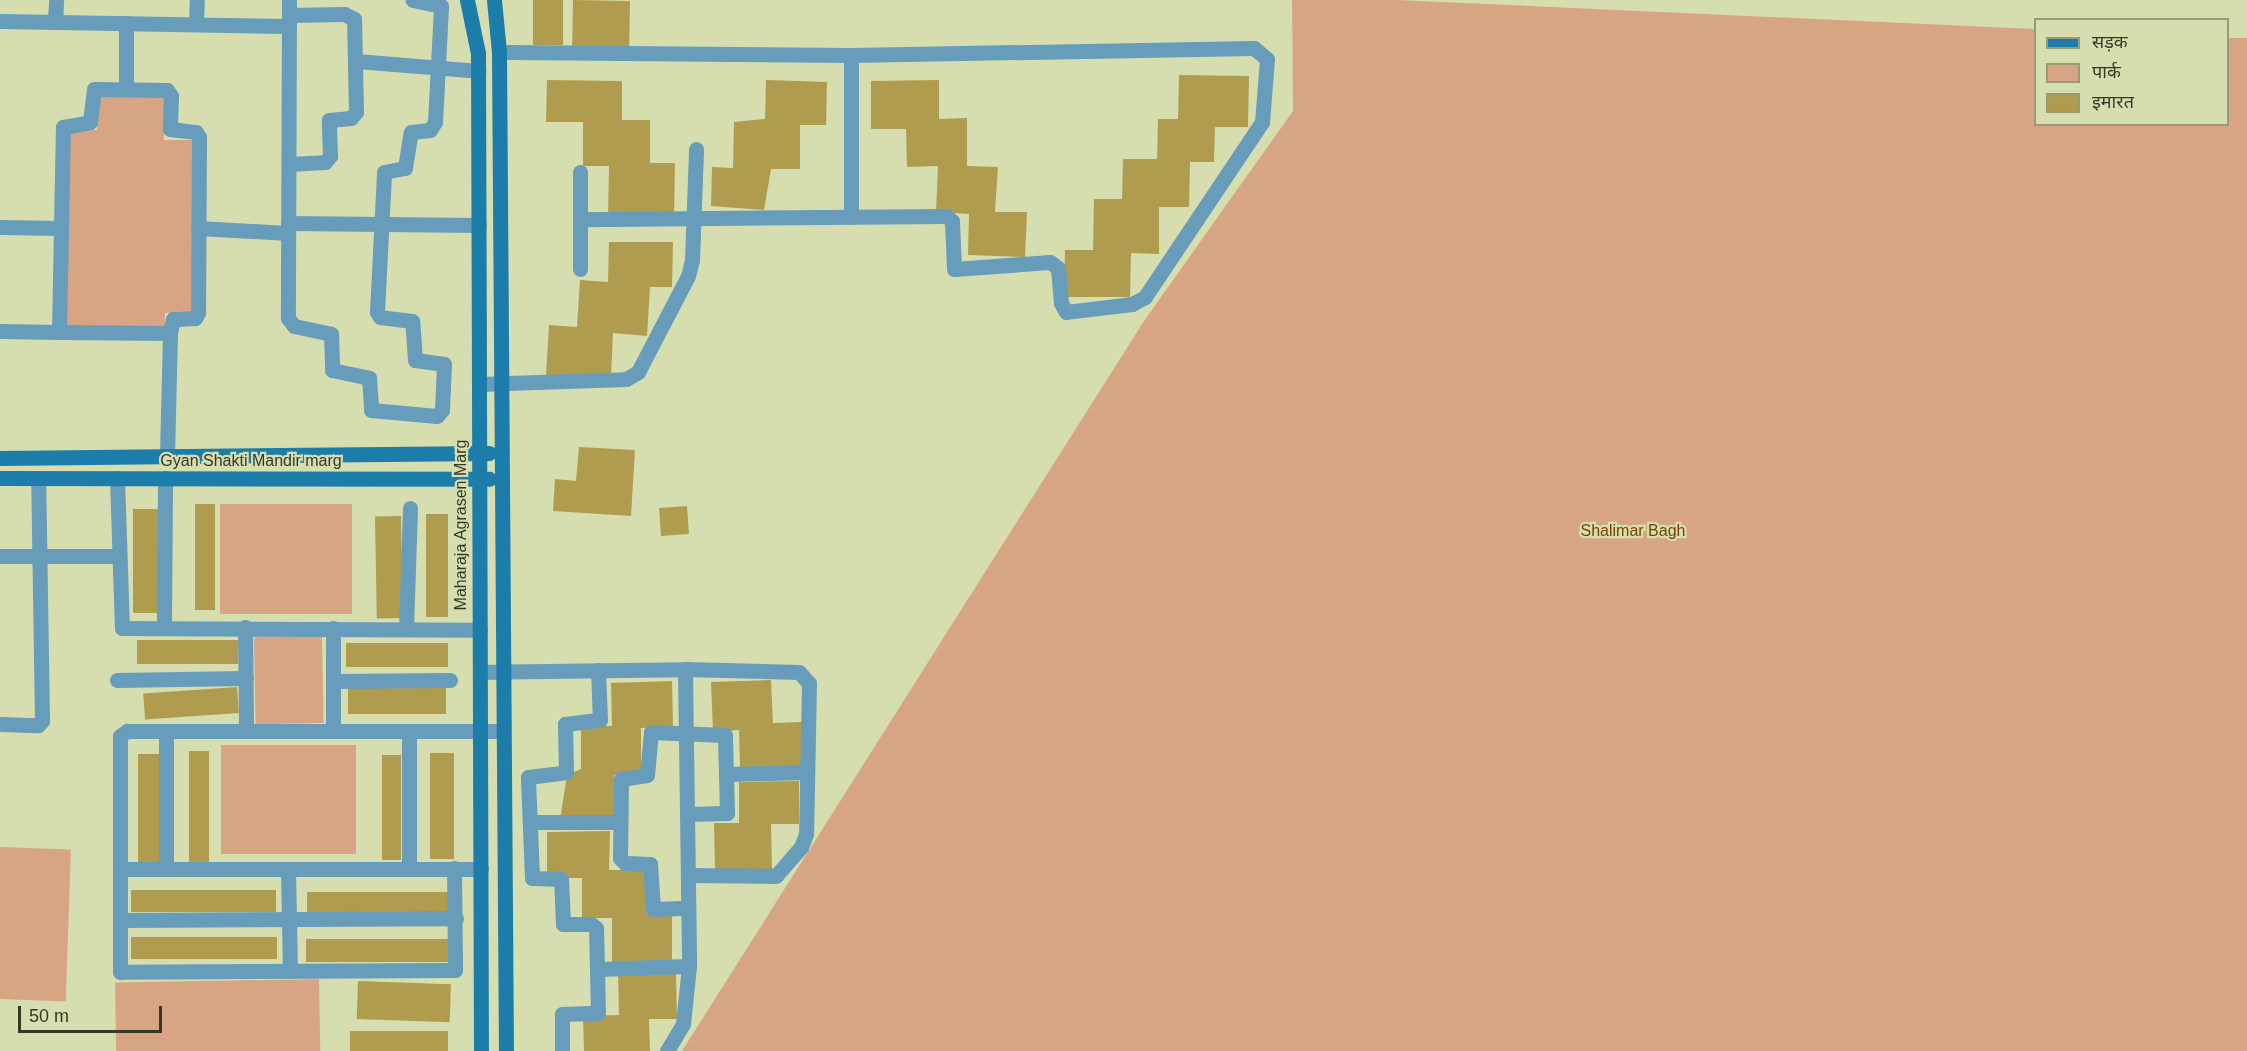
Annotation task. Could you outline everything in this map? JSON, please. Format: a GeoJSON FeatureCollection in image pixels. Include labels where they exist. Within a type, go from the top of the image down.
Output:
{"type":"FeatureCollection","features":[{"type":"Feature","properties":{"kind":"street"},"geometry":{"type":"LineString","coordinates":[[55,22],[56,0]]}},
{"type":"Feature","properties":{"kind":"street"},"geometry":{"type":"LineString","coordinates":[[196,24],[197,0]]}},
{"type":"Feature","properties":{"kind":"street"},"geometry":{"type":"LineString","coordinates":[[289,14],[290,322],[299,328],[331,334],[332,370],[369,378],[371,410],[437,416],[442,410],[444,364],[413,359],[412,321],[378,315],[384,172],[407,166],[411,132],[434,129],[441,6],[413,0]]}},
{"type":"Feature","properties":{"kind":"street","name":"Maharaja Agrasen Marg"},"geometry":{"type":"LineString","coordinates":[[467,0],[479,71],[481,1051]]}},
{"type":"Feature","properties":{"kind":"street"},"geometry":{"type":"LineString","coordinates":[[494,0],[499,52],[506,1051]]}},
{"type":"Feature","properties":{"kind":"street"},"geometry":{"type":"LineString","coordinates":[[0,21],[196,24],[289,14],[349,16],[355,24],[356,112],[351,118],[329,120],[328,159],[288,164]]}},
{"type":"Feature","properties":{"kind":"street"},"geometry":{"type":"LineString","coordinates":[[126,23],[126,88]]}},
{"type":"Feature","properties":{"kind":"street"},"geometry":{"type":"LineString","coordinates":[[499,52],[851,55],[1254,48],[1267,59],[1262,122],[1137,302],[1070,313],[1061,303],[1054,262],[958,270],[951,264],[952,221],[949,217],[580,219]]}},
{"type":"Feature","properties":{"kind":"street"},"geometry":{"type":"LineString","coordinates":[[851,55],[851,217]]}},
{"type":"Feature","properties":{"kind":"street"},"geometry":{"type":"LineString","coordinates":[[356,61],[479,71]]}},
{"type":"Feature","properties":{"kind":"street"},"geometry":{"type":"LineString","coordinates":[[59,332],[63,127],[90,122],[94,89],[167,90],[171,96],[170,129],[198,134],[198,313],[195,318],[173,319],[170,333],[167,456]]}},
{"type":"Feature","properties":{"kind":"street"},"geometry":{"type":"LineString","coordinates":[[479,384],[626,379],[638,372],[688,276],[694,245],[696,149]]}},
{"type":"Feature","properties":{"kind":"street"},"geometry":{"type":"LineString","coordinates":[[580,172],[580,269]]}},
{"type":"Feature","properties":{"kind":"street"},"geometry":{"type":"LineString","coordinates":[[198,228],[288,228],[381,224],[479,225]]}},
{"type":"Feature","properties":{"kind":"street"},"geometry":{"type":"LineString","coordinates":[[0,227],[60,228]]}},
{"type":"Feature","properties":{"kind":"street"},"geometry":{"type":"LineString","coordinates":[[0,331],[170,333]]}},
{"type":"Feature","properties":{"kind":"street","name":"Gyan Shakti Mandir marg"},"geometry":{"type":"LineString","coordinates":[[0,458],[501,453]]}},
{"type":"Feature","properties":{"kind":"street","name":"Gyan Shakti Mandir marg"},"geometry":{"type":"LineString","coordinates":[[0,478],[501,479]]}},
{"type":"Feature","properties":{"kind":"street"},"geometry":{"type":"LineString","coordinates":[[0,724],[38,725],[42,721],[38,478]]}},
{"type":"Feature","properties":{"kind":"street"},"geometry":{"type":"LineString","coordinates":[[117,478],[119,626],[480,630]]}},
{"type":"Feature","properties":{"kind":"street"},"geometry":{"type":"LineString","coordinates":[[164,627],[165,478]]}},
{"type":"Feature","properties":{"kind":"street"},"geometry":{"type":"LineString","coordinates":[[406,629],[410,508]]}},
{"type":"Feature","properties":{"kind":"street"},"geometry":{"type":"LineString","coordinates":[[0,556],[118,556]]}},
{"type":"Feature","properties":{"kind":"street"},"geometry":{"type":"LineString","coordinates":[[245,627],[246,731]]}},
{"type":"Feature","properties":{"kind":"street"},"geometry":{"type":"LineString","coordinates":[[333,628],[333,731]]}},
{"type":"Feature","properties":{"kind":"street"},"geometry":{"type":"LineString","coordinates":[[480,672],[685,669],[803,674],[809,682],[806,834],[779,876],[688,875]]}},
{"type":"Feature","properties":{"kind":"street"},"geometry":{"type":"LineString","coordinates":[[667,1051],[683,1024],[689,966],[685,669]]}},
{"type":"Feature","properties":{"kind":"street"},"geometry":{"type":"LineString","coordinates":[[562,1051],[562,1014],[598,1013],[595,926],[564,924],[562,881],[531,878],[529,775],[565,773],[565,724],[599,721],[598,670]]}},
{"type":"Feature","properties":{"kind":"street"},"geometry":{"type":"LineString","coordinates":[[117,680],[246,678]]}},
{"type":"Feature","properties":{"kind":"street"},"geometry":{"type":"LineString","coordinates":[[333,681],[450,680]]}},
{"type":"Feature","properties":{"kind":"street"},"geometry":{"type":"LineString","coordinates":[[454,868],[455,970],[120,972],[120,736],[127,731],[503,731]]}},
{"type":"Feature","properties":{"kind":"street"},"geometry":{"type":"LineString","coordinates":[[166,731],[166,869]]}},
{"type":"Feature","properties":{"kind":"street"},"geometry":{"type":"LineString","coordinates":[[409,731],[409,868]]}},
{"type":"Feature","properties":{"kind":"street"},"geometry":{"type":"LineString","coordinates":[[687,814],[727,813],[725,735],[649,734],[647,775],[621,779],[621,861],[646,862],[651,866],[651,907],[688,908]]}},
{"type":"Feature","properties":{"kind":"street"},"geometry":{"type":"LineString","coordinates":[[726,774],[807,772]]}},
{"type":"Feature","properties":{"kind":"street"},"geometry":{"type":"LineString","coordinates":[[530,822],[620,822]]}},
{"type":"Feature","properties":{"kind":"street"},"geometry":{"type":"LineString","coordinates":[[120,869],[481,868]]}},
{"type":"Feature","properties":{"kind":"street"},"geometry":{"type":"LineString","coordinates":[[288,869],[290,971]]}},
{"type":"Feature","properties":{"kind":"street"},"geometry":{"type":"LineString","coordinates":[[120,920],[456,918]]}},
{"type":"Feature","properties":{"kind":"street"},"geometry":{"type":"LineString","coordinates":[[597,969],[689,966]]}},
{"type":"Feature","properties":{"kind":"green space","name":"Shalimar Bagh"},"geometry":{"type":"Polygon","coordinates":[[[1292,0],[1397,0],[2034,29],[2034,126],[2229,126],[2229,38],[2247,38],[2247,1051],[682,1051],[1144,321],[1293,111],[1292,0]]]}},
{"type":"Feature","properties":{"kind":"green space"},"geometry":{"type":"Polygon","coordinates":[[[97,94],[164,94],[164,140],[193,140],[192,313],[165,313],[165,327],[66,327],[68,131],[97,130],[97,94]]]}},
{"type":"Feature","properties":{"kind":"green space"},"geometry":{"type":"Polygon","coordinates":[[[220,504],[352,504],[352,614],[220,614],[220,504]]]}},
{"type":"Feature","properties":{"kind":"green space"},"geometry":{"type":"Polygon","coordinates":[[[322,636],[324,723],[256,724],[254,637],[322,636]]]}},
{"type":"Feature","properties":{"kind":"green space"},"geometry":{"type":"Polygon","coordinates":[[[221,745],[356,745],[356,854],[221,854],[221,745]]]}},
{"type":"Feature","properties":{"kind":"green space"},"geometry":{"type":"Polygon","coordinates":[[[0,847],[71,849],[66,1001],[0,999],[0,847]]]}},
{"type":"Feature","properties":{"kind":"green space"},"geometry":{"type":"Polygon","coordinates":[[[319,979],[320,1051],[116,1051],[115,983],[319,979]]]}},
{"type":"Feature","properties":{"kind":"building"},"geometry":{"type":"Polygon","coordinates":[[[533,0],[563,0],[563,45],[533,45],[533,0]]]}},
{"type":"Feature","properties":{"kind":"building"},"geometry":{"type":"Polygon","coordinates":[[[573,0],[630,1],[629,48],[572,47],[573,0]]]}},
{"type":"Feature","properties":{"kind":"building"},"geometry":{"type":"Polygon","coordinates":[[[1179,75],[1249,76],[1248,127],[1215,127],[1214,162],[1190,162],[1189,207],[1159,207],[1159,254],[1131,253],[1130,297],[1064,297],[1065,250],[1093,250],[1094,199],[1122,199],[1123,159],[1157,159],[1158,119],[1178,119],[1179,75]]]}},
{"type":"Feature","properties":{"kind":"building"},"geometry":{"type":"Polygon","coordinates":[[[547,80],[622,81],[622,120],[650,120],[650,163],[675,163],[674,217],[608,217],[609,166],[583,166],[583,122],[546,122],[547,80]]]}},
{"type":"Feature","properties":{"kind":"building"},"geometry":{"type":"Polygon","coordinates":[[[766,80],[827,82],[826,125],[800,125],[800,169],[771,169],[764,210],[711,206],[712,167],[733,168],[734,122],[765,119],[766,80]]]}},
{"type":"Feature","properties":{"kind":"building"},"geometry":{"type":"Polygon","coordinates":[[[939,80],[939,119],[967,118],[967,166],[998,167],[995,212],[1027,212],[1025,257],[968,255],[969,214],[936,212],[938,166],[907,167],[906,129],[871,129],[871,81],[939,80]]]}},
{"type":"Feature","properties":{"kind":"building"},"geometry":{"type":"Polygon","coordinates":[[[609,242],[673,242],[672,287],[650,287],[647,336],[613,333],[611,377],[546,375],[549,325],[577,327],[580,280],[608,282],[609,242]]]}},
{"type":"Feature","properties":{"kind":"building"},"geometry":{"type":"Polygon","coordinates":[[[579,447],[635,450],[631,516],[553,511],[555,479],[576,481],[579,447]]]}},
{"type":"Feature","properties":{"kind":"building"},"geometry":{"type":"Polygon","coordinates":[[[195,504],[215,504],[215,610],[195,610],[195,504]]]}},
{"type":"Feature","properties":{"kind":"building"},"geometry":{"type":"Polygon","coordinates":[[[687,506],[689,534],[661,536],[659,508],[687,506]]]}},
{"type":"Feature","properties":{"kind":"building"},"geometry":{"type":"Polygon","coordinates":[[[133,509],[158,509],[158,613],[133,613],[133,509]]]}},
{"type":"Feature","properties":{"kind":"building"},"geometry":{"type":"Polygon","coordinates":[[[426,514],[448,514],[448,617],[426,617],[426,514]]]}},
{"type":"Feature","properties":{"kind":"building"},"geometry":{"type":"Polygon","coordinates":[[[375,516],[401,516],[403,618],[377,618],[375,516]]]}},
{"type":"Feature","properties":{"kind":"building"},"geometry":{"type":"Polygon","coordinates":[[[137,640],[238,640],[238,664],[137,664],[137,640]]]}},
{"type":"Feature","properties":{"kind":"building"},"geometry":{"type":"Polygon","coordinates":[[[346,643],[448,643],[448,667],[346,667],[346,643]]]}},
{"type":"Feature","properties":{"kind":"building"},"geometry":{"type":"Polygon","coordinates":[[[771,680],[773,723],[802,722],[802,766],[740,767],[739,730],[713,732],[711,682],[771,680]]]}},
{"type":"Feature","properties":{"kind":"building"},"geometry":{"type":"Polygon","coordinates":[[[672,681],[673,727],[641,728],[641,775],[614,775],[614,820],[560,820],[567,775],[581,769],[581,726],[612,726],[611,683],[672,681]]]}},
{"type":"Feature","properties":{"kind":"building"},"geometry":{"type":"Polygon","coordinates":[[[237,687],[239,713],[145,719],[143,694],[237,687]]]}},
{"type":"Feature","properties":{"kind":"building"},"geometry":{"type":"Polygon","coordinates":[[[348,688],[446,688],[446,714],[348,714],[348,688]]]}},
{"type":"Feature","properties":{"kind":"building"},"geometry":{"type":"Polygon","coordinates":[[[189,751],[209,751],[209,863],[189,863],[189,751]]]}},
{"type":"Feature","properties":{"kind":"building"},"geometry":{"type":"Polygon","coordinates":[[[430,753],[454,753],[454,859],[430,859],[430,753]]]}},
{"type":"Feature","properties":{"kind":"building"},"geometry":{"type":"Polygon","coordinates":[[[138,754],[163,754],[163,865],[138,865],[138,754]]]}},
{"type":"Feature","properties":{"kind":"building"},"geometry":{"type":"Polygon","coordinates":[[[382,755],[401,755],[401,860],[382,860],[382,755]]]}},
{"type":"Feature","properties":{"kind":"building"},"geometry":{"type":"Polygon","coordinates":[[[799,781],[799,824],[771,824],[772,869],[715,871],[714,823],[739,823],[739,782],[799,781]]]}},
{"type":"Feature","properties":{"kind":"building"},"geometry":{"type":"Polygon","coordinates":[[[610,831],[609,870],[647,870],[648,913],[672,913],[672,964],[612,964],[612,918],[582,918],[582,878],[547,878],[547,832],[610,831]]]}},
{"type":"Feature","properties":{"kind":"building"},"geometry":{"type":"Polygon","coordinates":[[[131,890],[276,890],[276,912],[131,912],[131,890]]]}},
{"type":"Feature","properties":{"kind":"building"},"geometry":{"type":"Polygon","coordinates":[[[307,892],[450,892],[450,912],[307,912],[307,892]]]}},
{"type":"Feature","properties":{"kind":"building"},"geometry":{"type":"Polygon","coordinates":[[[131,937],[277,937],[277,959],[131,959],[131,937]]]}},
{"type":"Feature","properties":{"kind":"building"},"geometry":{"type":"Polygon","coordinates":[[[306,939],[451,939],[451,962],[306,962],[306,939]]]}},
{"type":"Feature","properties":{"kind":"building"},"geometry":{"type":"Polygon","coordinates":[[[676,972],[677,1019],[649,1019],[650,1051],[584,1051],[583,1016],[619,1015],[618,973],[676,972]]]}},
{"type":"Feature","properties":{"kind":"building"},"geometry":{"type":"Polygon","coordinates":[[[358,981],[451,984],[450,1022],[357,1019],[358,981]]]}},
{"type":"Feature","properties":{"kind":"building"},"geometry":{"type":"Polygon","coordinates":[[[350,1031],[448,1031],[448,1051],[350,1051],[350,1031]]]}}]}
